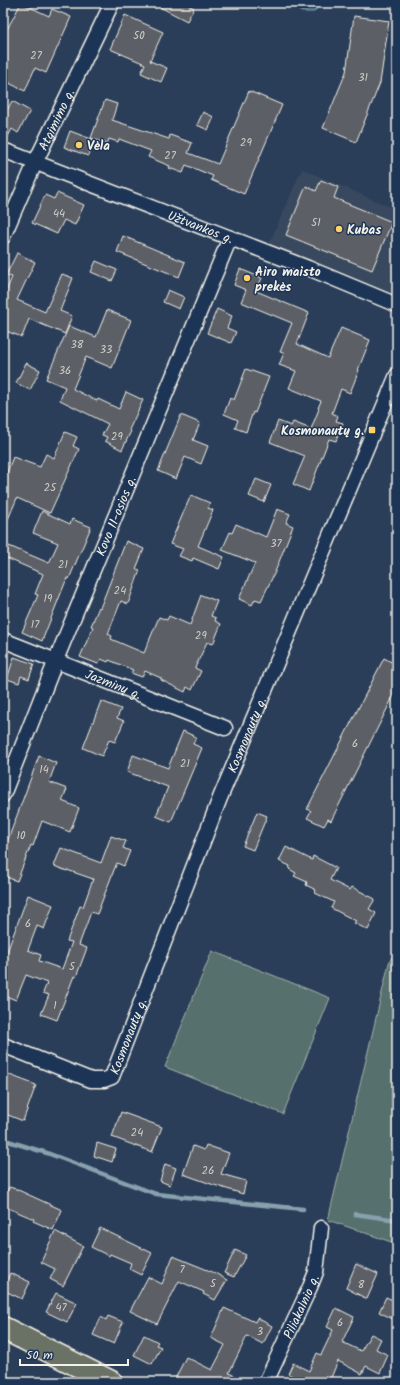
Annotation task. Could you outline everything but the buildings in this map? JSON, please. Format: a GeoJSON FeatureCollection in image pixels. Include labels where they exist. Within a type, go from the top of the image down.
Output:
{"type":"FeatureCollection","features":[{"type":"Feature","properties":{"kind":"highway"},"geometry":{"type":"LineString","coordinates":[[3,1328],[111,1382]]}},
{"type":"Feature","properties":{"kind":"street","name":"Atgimimo g."},"geometry":{"type":"LineString","coordinates":[[3,237],[36,163],[112,3]]}},
{"type":"Feature","properties":{"kind":"street","name":"Užtvankos g."},"geometry":{"type":"LineString","coordinates":[[3,150],[308,268],[397,305]]}},
{"type":"Feature","properties":{"kind":"street","name":"Kovo 11-osios g."},"geometry":{"type":"LineString","coordinates":[[3,795],[56,660],[230,238]]}},
{"type":"Feature","properties":{"kind":"street","name":"Kosmonautų g."},"geometry":{"type":"LineString","coordinates":[[3,1045],[91,1080],[104,1080],[112,1077],[220,798],[397,375]]}},
{"type":"Feature","properties":{"kind":"street","name":"Jazminų g."},"geometry":{"type":"LineString","coordinates":[[3,640],[225,728]]}},
{"type":"Feature","properties":{"kind":"street","name":"Piliakalnio g."},"geometry":{"type":"LineString","coordinates":[[266,1382],[316,1272],[321,1228]]}},
{"type":"Feature","properties":{"kind":"shaded area"},"geometry":{"type":"Polygon","coordinates":[[[292,3],[321,3],[314,12],[302,12],[293,7],[292,3]]]}},
{"type":"Feature","properties":{"kind":"shaded area"},"geometry":{"type":"Polygon","coordinates":[[[302,169],[397,210],[397,299],[269,244],[302,169]]]}},
{"type":"Feature","properties":{"kind":"green space"},"geometry":{"type":"Polygon","coordinates":[[[397,945],[397,1244],[328,1220],[389,963],[397,945]]]}},
{"type":"Feature","properties":{"kind":"green space"},"geometry":{"type":"Polygon","coordinates":[[[212,951],[330,998],[283,1114],[165,1067],[212,951]]]}},
{"type":"Feature","properties":{"kind":"waterway"},"geometry":{"type":"LineString","coordinates":[[3,1140],[47,1153],[156,1194],[303,1209]]}},
{"type":"Feature","properties":{"kind":"waterway"},"geometry":{"type":"LineString","coordinates":[[355,1214],[397,1220]]}},
{"type":"Feature","properties":{"kind":"place","name":"Vėla"},"geometry":{"type":"Point","coordinates":[79,145]}},
{"type":"Feature","properties":{"kind":"place","name":"Kubas"},"geometry":{"type":"Point","coordinates":[339,229]}},
{"type":"Feature","properties":{"kind":"place","name":"Airo maisto prekės"},"geometry":{"type":"Point","coordinates":[247,278]}},
{"type":"Feature","properties":{"kind":"place","name":"Kosmonautų g."},"geometry":{"type":"Point","coordinates":[372,430]}}]}
